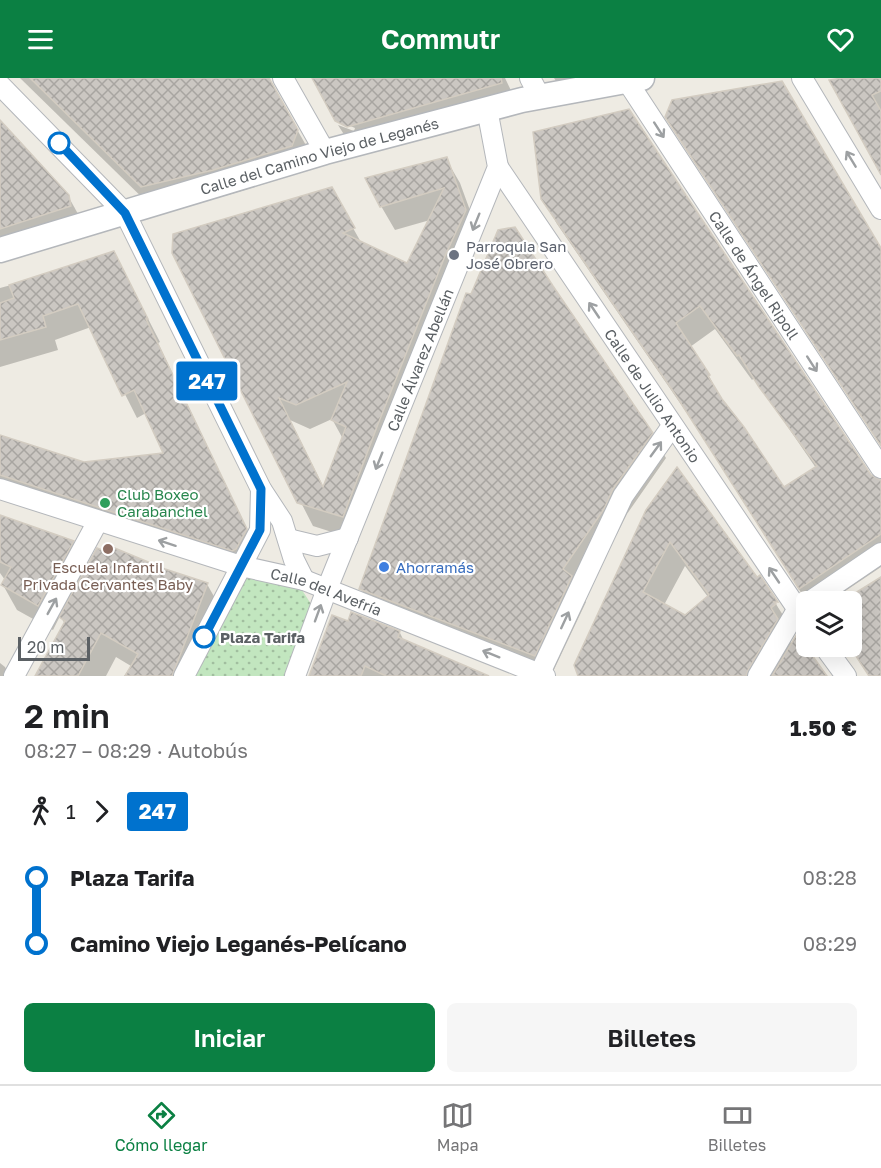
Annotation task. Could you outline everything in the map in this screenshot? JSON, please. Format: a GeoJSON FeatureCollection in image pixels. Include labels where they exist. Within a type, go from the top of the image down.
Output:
{"type":"FeatureCollection","features":[{"type":"Feature","properties":{"kind":"street"},"geometry":{"type":"LineString","coordinates":[[284,78],[325,152]]}},
{"type":"Feature","properties":{"kind":"street"},"geometry":{"type":"LineString","coordinates":[[802,78],[881,209]]}},
{"type":"Feature","properties":{"kind":"street","name":"Calle del Camino Viejo de Leganés"},"geometry":{"type":"LineString","coordinates":[[0,250],[325,152],[487,109],[535,87],[634,80]]}},
{"type":"Feature","properties":{"kind":"street","name":"Calle de Ángel Ripoll"},"geometry":{"type":"LineString","coordinates":[[634,80],[881,468]]}},
{"type":"Feature","properties":{"kind":"street"},"geometry":{"type":"LineString","coordinates":[[0,85],[125,213],[261,489],[282,521],[294,560],[304,580]]}},
{"type":"Feature","properties":{"kind":"street"},"geometry":{"type":"LineString","coordinates":[[487,109],[498,167]]}},
{"type":"Feature","properties":{"kind":"street","name":"Calle de Julio Antonio"},"geometry":{"type":"LineString","coordinates":[[498,167],[672,426],[796,597]]}},
{"type":"Feature","properties":{"kind":"street","name":"Calle Álvarez Abellán"},"geometry":{"type":"LineString","coordinates":[[295,676],[327,589],[498,167]]}},
{"type":"Feature","properties":{"kind":"street"},"geometry":{"type":"LineString","coordinates":[[543,675],[623,496],[672,426]]}},
{"type":"Feature","properties":{"kind":"street","name":"Calle del Avefría"},"geometry":{"type":"LineString","coordinates":[[0,489],[241,567],[304,580],[543,675]]}},
{"type":"Feature","properties":{"kind":"street"},"geometry":{"type":"LineString","coordinates":[[184,676],[260,530],[261,489]]}},
{"type":"Feature","properties":{"kind":"street"},"geometry":{"type":"LineString","coordinates":[[14,676],[99,522]]}},
{"type":"Feature","properties":{"kind":"street"},"geometry":{"type":"LineString","coordinates":[[288,538],[317,546],[348,538]]}},
{"type":"Feature","properties":{"kind":"street"},"geometry":{"type":"LineString","coordinates":[[829,591],[881,553]]}},
{"type":"Feature","properties":{"kind":"street"},"geometry":{"type":"LineString","coordinates":[[758,676],[796,622]]}},
{"type":"Feature","properties":{"kind":"street"},"geometry":{"type":"LineString","coordinates":[[832,657],[846,676]]}},
{"type":"Feature","properties":{"kind":"green space"},"geometry":{"type":"Polygon","coordinates":[[[245,573],[300,587],[313,607],[288,676],[192,676],[245,573]]]}},
{"type":"Feature","properties":{"kind":"building"},"geometry":{"type":"Polygon","coordinates":[[[30,78],[269,78],[298,130],[292,146],[213,170],[141,187],[30,78]]]}},
{"type":"Feature","properties":{"kind":"building"},"geometry":{"type":"Polygon","coordinates":[[[312,78],[501,78],[502,83],[347,127],[335,121],[312,78]]]}},
{"type":"Feature","properties":{"kind":"building"},"geometry":{"type":"Polygon","coordinates":[[[881,78],[881,91],[872,95],[881,111],[881,175],[829,80],[881,78]]]}},
{"type":"Feature","properties":{"kind":"building"},"geometry":{"type":"Polygon","coordinates":[[[782,81],[881,248],[881,446],[665,117],[672,100],[782,81]]]}},
{"type":"Feature","properties":{"kind":"building"},"geometry":{"type":"Polygon","coordinates":[[[629,109],[871,475],[881,480],[881,534],[799,589],[677,397],[541,199],[533,132],[629,109]],[[700,306],[676,323],[710,375],[708,376],[722,399],[744,427],[784,487],[817,466],[759,387],[739,355],[737,356],[700,306]]]}},
{"type":"Feature","properties":{"kind":"building"},"geometry":{"type":"Polygon","coordinates":[[[0,120],[69,195],[71,206],[0,229],[0,120]]]}},
{"type":"Feature","properties":{"kind":"building"},"geometry":{"type":"Polygon","coordinates":[[[447,157],[466,210],[445,256],[343,517],[297,503],[172,253],[173,234],[332,187],[355,228],[343,233],[407,263],[444,188],[380,207],[365,178],[447,157]],[[347,382],[296,405],[279,398],[323,487],[346,427],[331,420],[347,382]]]}},
{"type":"Feature","properties":{"kind":"building"},"geometry":{"type":"Polygon","coordinates":[[[515,227],[653,433],[613,489],[604,509],[563,569],[572,576],[535,656],[359,589],[466,293],[471,294],[498,230],[515,227]]]}},
{"type":"Feature","properties":{"kind":"building"},"geometry":{"type":"Polygon","coordinates":[[[114,251],[247,529],[236,549],[232,551],[0,475],[0,435],[84,462],[163,453],[134,390],[122,396],[78,304],[43,316],[46,327],[0,340],[0,303],[14,298],[9,285],[114,251]]]}},
{"type":"Feature","properties":{"kind":"building"},"geometry":{"type":"Polygon","coordinates":[[[677,467],[757,577],[760,575],[778,602],[774,602],[776,604],[771,608],[778,619],[746,676],[578,676],[574,665],[646,510],[677,467]],[[670,542],[643,592],[685,615],[709,595],[670,542]]]}},
{"type":"Feature","properties":{"kind":"building"},"geometry":{"type":"Polygon","coordinates":[[[0,515],[74,541],[38,606],[1,585],[11,567],[0,562],[0,515]]]}},
{"type":"Feature","properties":{"kind":"building"},"geometry":{"type":"Polygon","coordinates":[[[105,544],[165,569],[208,583],[172,676],[125,676],[138,654],[101,633],[78,676],[35,676],[65,621],[59,617],[97,548],[102,550],[105,544]]]}},
{"type":"Feature","properties":{"kind":"building"},"geometry":{"type":"Polygon","coordinates":[[[881,577],[881,676],[869,676],[857,657],[862,657],[862,591],[858,591],[881,577]]]}},
{"type":"Feature","properties":{"kind":"building"},"geometry":{"type":"Polygon","coordinates":[[[351,612],[400,631],[398,637],[489,676],[386,676],[365,666],[361,676],[309,676],[332,615],[348,621],[351,612]]]}},
{"type":"Feature","properties":{"kind":"building"},"geometry":{"type":"Polygon","coordinates":[[[796,636],[796,657],[813,657],[827,676],[772,676],[796,636]]]}},
{"type":"Feature","properties":{"kind":"bus line","name":"247"},"geometry":{"type":"LineString","coordinates":[[59,143],[125,213],[261,489],[260,530],[204,637]]}},
{"type":"Feature","properties":{"kind":"place","name":"Parroquia San José Obrero"},"geometry":{"type":"Point","coordinates":[454,255]}},
{"type":"Feature","properties":{"kind":"place","name":"Club Boxeo Carabanchel"},"geometry":{"type":"Point","coordinates":[105,503]}},
{"type":"Feature","properties":{"kind":"place","name":"Escuela Infantil Privada Cervantes Baby"},"geometry":{"type":"Point","coordinates":[108,549]}},
{"type":"Feature","properties":{"kind":"place","name":"Ahorramás"},"geometry":{"type":"Point","coordinates":[384,567]}},
{"type":"Feature","properties":{"kind":"place","name":"Plaza Tarifa"},"geometry":{"type":"Point","coordinates":[204,637]}}]}
